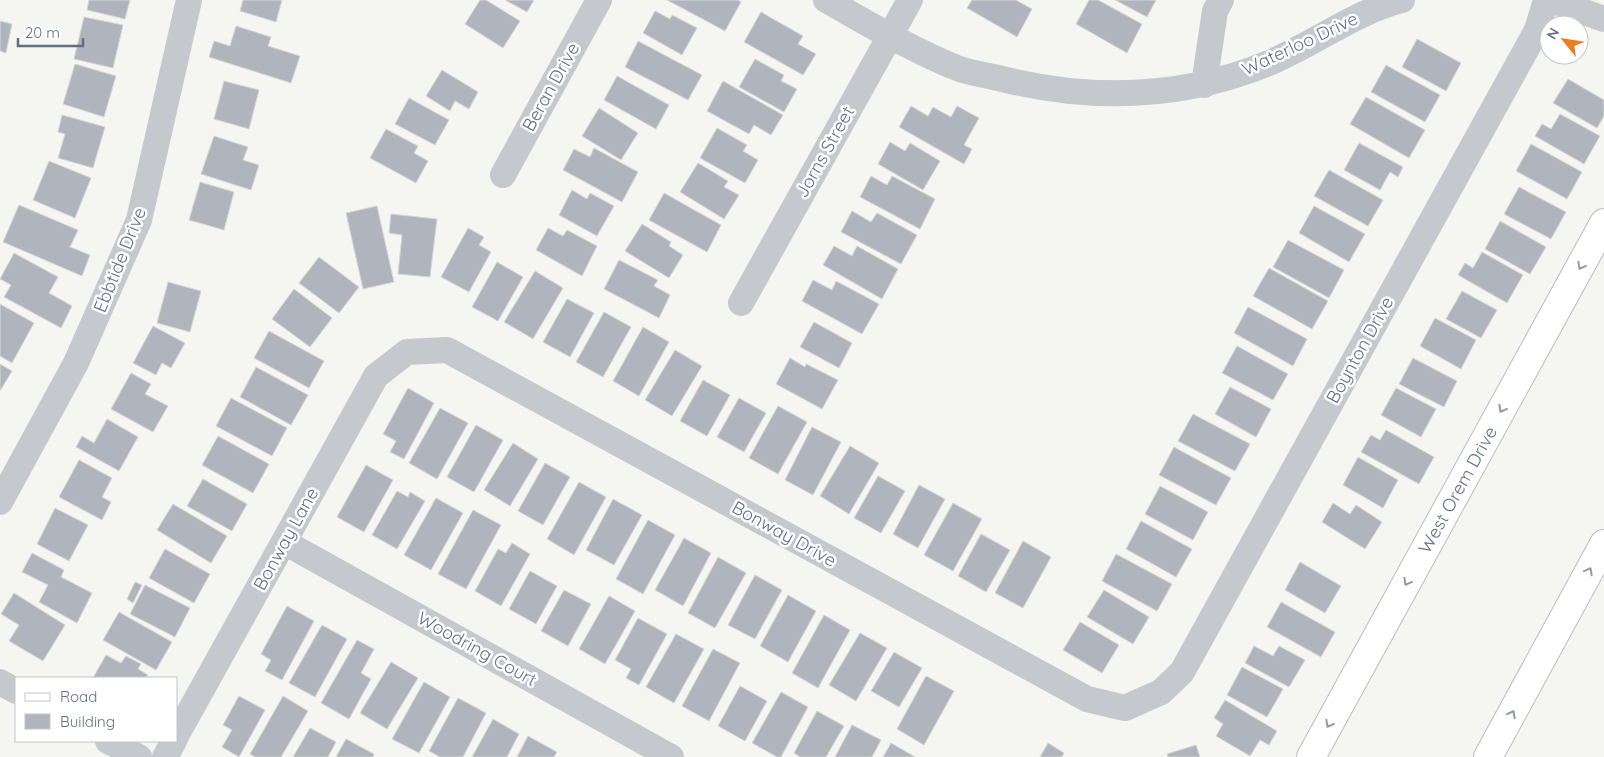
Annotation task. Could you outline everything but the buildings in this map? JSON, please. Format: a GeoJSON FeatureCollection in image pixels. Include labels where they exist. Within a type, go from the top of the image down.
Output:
{"type":"FeatureCollection","features":[{"type":"Feature","properties":{"kind":"main road","name":"West Orem Drive"},"geometry":{"type":"LineString","coordinates":[[1311,757],[1604,224]]}},
{"type":"Feature","properties":{"kind":"main road"},"geometry":{"type":"LineString","coordinates":[[1488,757],[1604,544]]}},
{"type":"Feature","properties":{"kind":"street","name":"Ebbtide Drive"},"geometry":{"type":"LineString","coordinates":[[0,502],[76,363],[139,220],[189,0]]}},
{"type":"Feature","properties":{"kind":"street","name":"Beran Drive"},"geometry":{"type":"LineString","coordinates":[[503,174],[599,0]]}},
{"type":"Feature","properties":{"kind":"street","name":"Waterloo Drive"},"geometry":{"type":"LineString","coordinates":[[826,0],[890,36],[958,68],[1034,87],[1095,93],[1144,94],[1204,85],[1268,63],[1325,36],[1379,6],[1402,0]]}},
{"type":"Feature","properties":{"kind":"street","name":"Jorns Street"},"geometry":{"type":"LineString","coordinates":[[741,303],[910,0]]}},
{"type":"Feature","properties":{"kind":"street"},"geometry":{"type":"LineString","coordinates":[[1204,85],[1215,11],[1221,0]]}},
{"type":"Feature","properties":{"kind":"street","name":"Boynton Drive"},"geometry":{"type":"LineString","coordinates":[[1162,692],[1182,672],[1537,30],[1546,0]]}},
{"type":"Feature","properties":{"kind":"street"},"geometry":{"type":"LineString","coordinates":[[1551,0],[1604,19]]}},
{"type":"Feature","properties":{"kind":"street","name":"Bonway Drive"},"geometry":{"type":"LineString","coordinates":[[407,352],[447,350],[1087,700],[1125,708],[1162,692]]}},
{"type":"Feature","properties":{"kind":"street","name":"Bonway Lane"},"geometry":{"type":"LineString","coordinates":[[178,732],[376,376],[407,352]]}},
{"type":"Feature","properties":{"kind":"street","name":"Woodring Court"},"geometry":{"type":"LineString","coordinates":[[284,542],[671,757]]}},
{"type":"Feature","properties":{"kind":"street"},"geometry":{"type":"LineString","coordinates":[[0,682],[15,690]]}},
{"type":"Feature","properties":{"kind":"street"},"geometry":{"type":"LineString","coordinates":[[110,742],[138,757]]}},
{"type":"Feature","properties":{"kind":"street"},"geometry":{"type":"LineString","coordinates":[[165,757],[173,742]]}}]}
